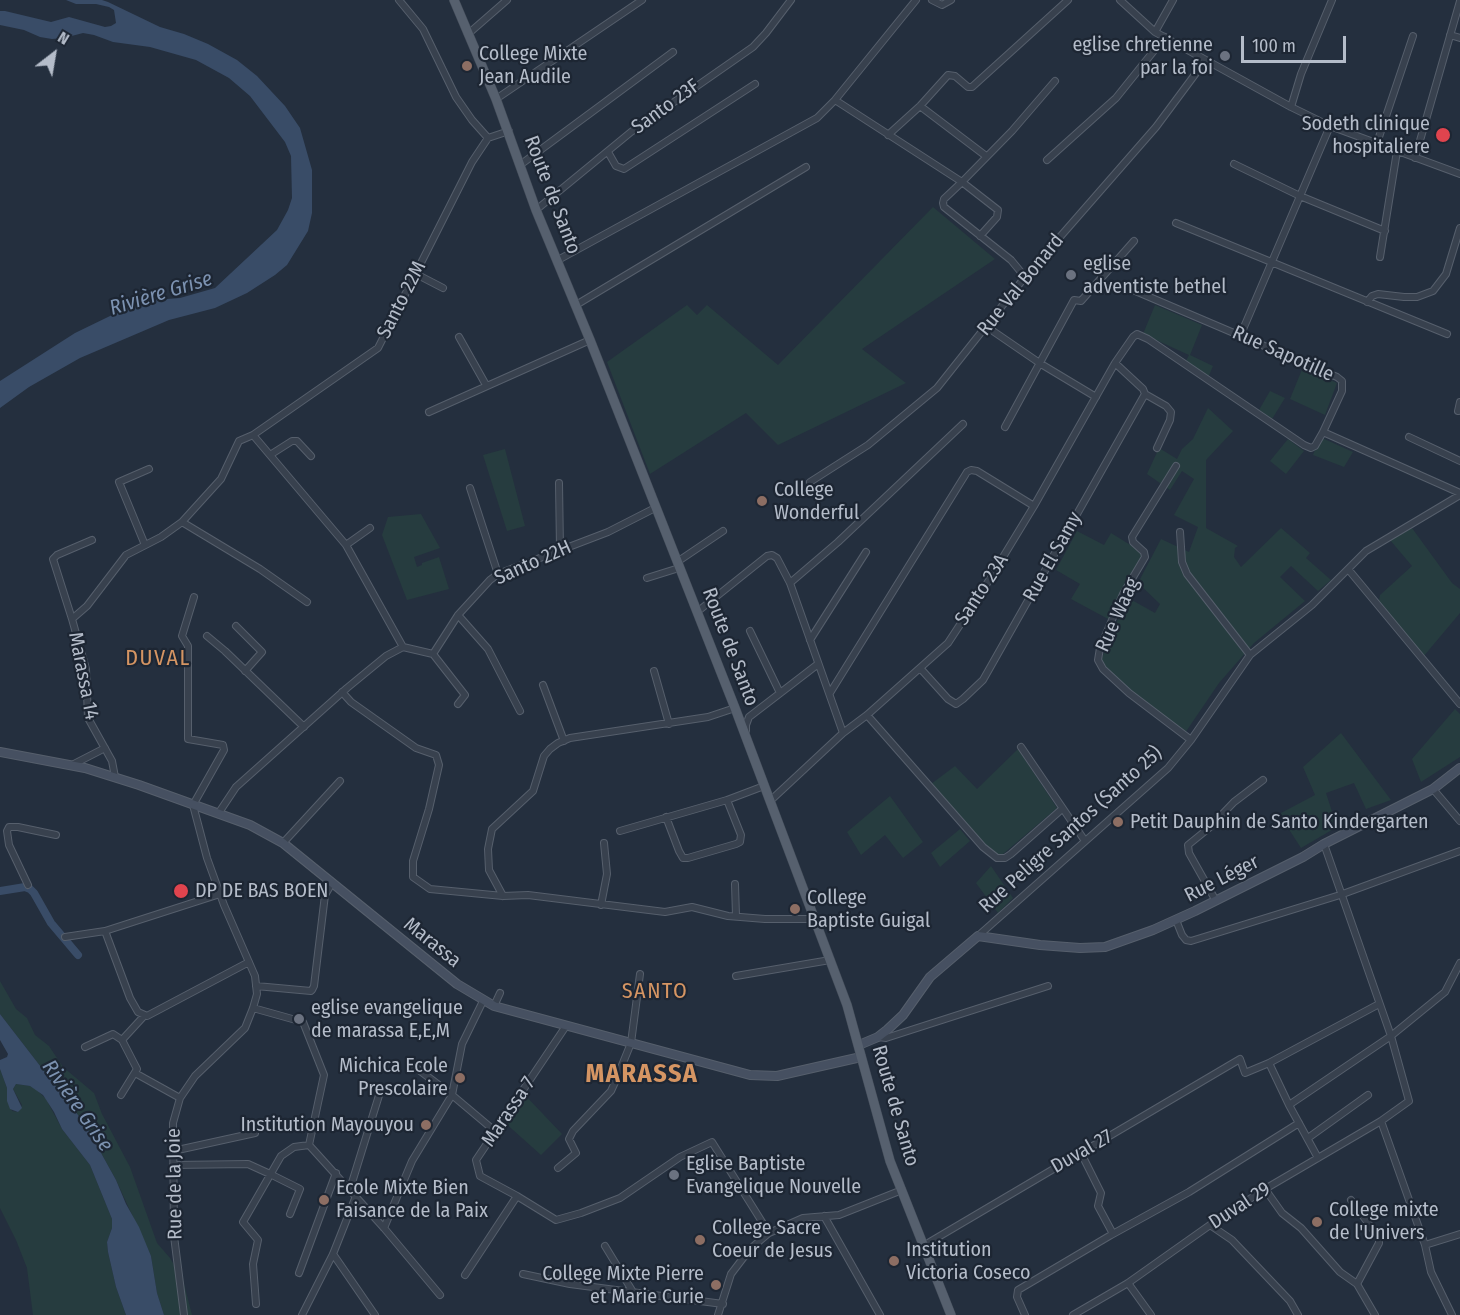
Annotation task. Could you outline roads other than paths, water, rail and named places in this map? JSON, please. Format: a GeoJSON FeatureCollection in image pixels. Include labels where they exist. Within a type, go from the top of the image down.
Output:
{"type":"FeatureCollection","features":[{"type":"Feature","properties":{"kind":"main road","name":"Route de Santo"},"geometry":{"type":"LineString","coordinates":[[454,0],[496,99],[536,210],[590,340],[735,708],[847,1005],[883,1138],[951,1315]]}},
{"type":"Feature","properties":{"kind":"main road","name":"Marassa"},"geometry":{"type":"LineString","coordinates":[[0,752],[72,765],[115,777],[250,825],[283,843],[457,984],[494,1006],[723,1069],[767,1077],[861,1057]]}},
{"type":"Feature","properties":{"kind":"main road","name":"Rue Léger"},"geometry":{"type":"LineString","coordinates":[[978,936],[1040,945],[1106,947],[1176,920],[1216,901],[1434,789],[1460,768]]}},
{"type":"Feature","properties":{"kind":"main road","name":"Rue Peligre Santos (Santo 25)"},"geometry":{"type":"LineString","coordinates":[[859,1045],[878,1037],[903,1015],[930,977],[978,936]]}},
{"type":"Feature","properties":{"kind":"street"},"geometry":{"type":"LineString","coordinates":[[399,0],[423,29],[456,97],[472,120],[488,138],[508,131]]}},
{"type":"Feature","properties":{"kind":"street"},"geometry":{"type":"LineString","coordinates":[[468,34],[507,0]]}},
{"type":"Feature","properties":{"kind":"street"},"geometry":{"type":"LineString","coordinates":[[496,99],[642,0]]}},
{"type":"Feature","properties":{"kind":"street"},"geometry":{"type":"LineString","coordinates":[[558,260],[817,118],[835,100],[916,0]]}},
{"type":"Feature","properties":{"kind":"street"},"geometry":{"type":"LineString","coordinates":[[932,0],[942,5],[951,0]]}},
{"type":"Feature","properties":{"kind":"street"},"geometry":{"type":"LineString","coordinates":[[888,135],[920,106],[948,75],[955,75],[968,87],[972,87],[1068,0]]}},
{"type":"Feature","properties":{"kind":"street"},"geometry":{"type":"LineString","coordinates":[[1120,0],[1155,32],[1291,107],[1330,126],[1460,174]]}},
{"type":"Feature","properties":{"kind":"street"},"geometry":{"type":"LineString","coordinates":[[1155,32],[1173,0]]}},
{"type":"Feature","properties":{"kind":"street"},"geometry":{"type":"LineString","coordinates":[[1291,107],[1301,74],[1332,0]]}},
{"type":"Feature","properties":{"kind":"street","name":"Santo 23F"},"geometry":{"type":"LineString","coordinates":[[536,210],[631,132],[753,47],[766,33],[788,1]]}},
{"type":"Feature","properties":{"kind":"street"},"geometry":{"type":"LineString","coordinates":[[1414,158],[1460,1]]}},
{"type":"Feature","properties":{"kind":"street"},"geometry":{"type":"LineString","coordinates":[[1450,35],[1460,38]]}},
{"type":"Feature","properties":{"kind":"street"},"geometry":{"type":"LineString","coordinates":[[1377,143],[1413,36]]}},
{"type":"Feature","properties":{"kind":"street"},"geometry":{"type":"LineString","coordinates":[[1047,160],[1116,98],[1165,37]]}},
{"type":"Feature","properties":{"kind":"street"},"geometry":{"type":"LineString","coordinates":[[520,165],[673,52]]}},
{"type":"Feature","properties":{"kind":"street","name":"Rue Val Bonard"},"geometry":{"type":"LineString","coordinates":[[810,482],[868,446],[937,388],[1025,277],[1156,127],[1205,61]]}},
{"type":"Feature","properties":{"kind":"street"},"geometry":{"type":"LineString","coordinates":[[1025,277],[1011,260],[944,207],[943,203],[1012,131],[1055,81]]}},
{"type":"Feature","properties":{"kind":"street"},"geometry":{"type":"LineString","coordinates":[[608,152],[616,166],[624,169],[755,84]]}},
{"type":"Feature","properties":{"kind":"street"},"geometry":{"type":"LineString","coordinates":[[835,100],[962,183],[998,210],[997,217],[980,236]]}},
{"type":"Feature","properties":{"kind":"street"},"geometry":{"type":"LineString","coordinates":[[920,106],[986,156]]}},
{"type":"Feature","properties":{"kind":"street"},"geometry":{"type":"LineString","coordinates":[[1241,334],[1330,126]]}},
{"type":"Feature","properties":{"kind":"street","name":"Santo 22M"},"geometry":{"type":"LineString","coordinates":[[253,435],[378,348],[472,162],[488,138]]}},
{"type":"Feature","properties":{"kind":"street"},"geometry":{"type":"LineString","coordinates":[[1380,257],[1397,151]]}},
{"type":"Feature","properties":{"kind":"street"},"geometry":{"type":"LineString","coordinates":[[1234,164],[1300,196],[1385,231]]}},
{"type":"Feature","properties":{"kind":"street"},"geometry":{"type":"LineString","coordinates":[[576,305],[806,167]]}},
{"type":"Feature","properties":{"kind":"street"},"geometry":{"type":"LineString","coordinates":[[1176,223],[1271,264],[1447,334]]}},
{"type":"Feature","properties":{"kind":"street"},"geometry":{"type":"LineString","coordinates":[[1366,302],[1378,294],[1417,297],[1433,291],[1446,274],[1460,228]]}},
{"type":"Feature","properties":{"kind":"street"},"geometry":{"type":"LineString","coordinates":[[1005,427],[1074,300],[1081,301],[1134,241]]}},
{"type":"Feature","properties":{"kind":"street"},"geometry":{"type":"LineString","coordinates":[[416,274],[443,288]]}},
{"type":"Feature","properties":{"kind":"street","name":"Rue Sapotille"},"geometry":{"type":"LineString","coordinates":[[1133,290],[1241,334],[1332,374],[1342,381],[1342,391],[1323,432]]}},
{"type":"Feature","properties":{"kind":"street"},"geometry":{"type":"LineString","coordinates":[[987,327],[1041,364],[1096,397]]}},
{"type":"Feature","properties":{"kind":"street","name":"Santo 23A"},"geometry":{"type":"LineString","coordinates":[[770,801],[843,733],[867,715],[948,643],[1034,506],[1115,363],[1137,334],[1148,339],[1304,445],[1311,448],[1315,446],[1323,432]]}},
{"type":"Feature","properties":{"kind":"street"},"geometry":{"type":"LineString","coordinates":[[459,338],[486,385]]}},
{"type":"Feature","properties":{"kind":"street"},"geometry":{"type":"LineString","coordinates":[[429,412],[590,340]]}},
{"type":"Feature","properties":{"kind":"street"},"geometry":{"type":"LineString","coordinates":[[1115,363],[1143,389],[1145,394],[1166,406],[1171,412],[1170,420],[1157,448]]}},
{"type":"Feature","properties":{"kind":"street","name":"Rue El Samy"},"geometry":{"type":"LineString","coordinates":[[920,668],[948,699],[956,704],[983,680],[1145,394]]}},
{"type":"Feature","properties":{"kind":"street"},"geometry":{"type":"LineString","coordinates":[[1458,411],[1460,402]]}},
{"type":"Feature","properties":{"kind":"street"},"geometry":{"type":"LineString","coordinates":[[790,583],[838,542],[963,424]]}},
{"type":"Feature","properties":{"kind":"street"},"geometry":{"type":"LineString","coordinates":[[1323,432],[1460,494]]}},
{"type":"Feature","properties":{"kind":"street"},"geometry":{"type":"LineString","coordinates":[[253,435],[346,544],[403,647]]}},
{"type":"Feature","properties":{"kind":"street","name":"Marassa 14"},"geometry":{"type":"LineString","coordinates":[[115,777],[112,761],[88,718],[86,669],[72,619],[87,606],[126,555],[182,522],[221,479],[238,441],[253,435]]}},
{"type":"Feature","properties":{"kind":"street"},"geometry":{"type":"LineString","coordinates":[[1410,437],[1460,460]]}},
{"type":"Feature","properties":{"kind":"street"},"geometry":{"type":"LineString","coordinates":[[270,455],[292,441],[297,441],[312,456]]}},
{"type":"Feature","properties":{"kind":"street","name":"Rue Waag"},"geometry":{"type":"LineString","coordinates":[[1176,466],[1132,537],[1133,542],[1144,552],[1145,556],[1123,594],[1100,648],[1098,660],[1103,669],[1129,693],[1191,740]]}},
{"type":"Feature","properties":{"kind":"street"},"geometry":{"type":"LineString","coordinates":[[145,545],[119,482],[149,469]]}},
{"type":"Feature","properties":{"kind":"street"},"geometry":{"type":"LineString","coordinates":[[830,693],[967,472],[977,471],[1034,506]]}},
{"type":"Feature","properties":{"kind":"street"},"geometry":{"type":"LineString","coordinates":[[559,483],[560,549]]}},
{"type":"Feature","properties":{"kind":"street"},"geometry":{"type":"LineString","coordinates":[[470,488],[498,574]]}},
{"type":"Feature","properties":{"kind":"street","name":"Rue Peligre Santos (Santo 25)"},"geometry":{"type":"LineString","coordinates":[[978,936],[1168,768],[1191,740],[1250,656],[1312,605],[1366,551],[1460,494]]}},
{"type":"Feature","properties":{"kind":"street","name":"Santo 22H"},"geometry":{"type":"LineString","coordinates":[[433,654],[458,615],[498,574],[608,532],[655,508]]}},
{"type":"Feature","properties":{"kind":"street"},"geometry":{"type":"LineString","coordinates":[[182,522],[260,569],[307,602]]}},
{"type":"Feature","properties":{"kind":"street"},"geometry":{"type":"LineString","coordinates":[[346,544],[370,528]]}},
{"type":"Feature","properties":{"kind":"street"},"geometry":{"type":"LineString","coordinates":[[647,578],[678,565],[723,531]]}},
{"type":"Feature","properties":{"kind":"street"},"geometry":{"type":"LineString","coordinates":[[1180,532],[1182,562],[1187,574],[1250,656]]}},
{"type":"Feature","properties":{"kind":"street"},"geometry":{"type":"LineString","coordinates":[[72,619],[53,559],[57,555],[92,540]]}},
{"type":"Feature","properties":{"kind":"street"},"geometry":{"type":"LineString","coordinates":[[810,640],[867,552]]}},
{"type":"Feature","properties":{"kind":"street"},"geometry":{"type":"LineString","coordinates":[[697,612],[766,556],[772,555],[777,558],[790,583],[843,733]]}},
{"type":"Feature","properties":{"kind":"street"},"geometry":{"type":"LineString","coordinates":[[1348,569],[1460,704]]}},
{"type":"Feature","properties":{"kind":"street"},"geometry":{"type":"LineString","coordinates":[[193,805],[224,750],[223,745],[188,739],[188,646],[182,636],[194,597]]}},
{"type":"Feature","properties":{"kind":"street"},"geometry":{"type":"LineString","coordinates":[[458,615],[488,649],[520,711]]}},
{"type":"Feature","properties":{"kind":"street"},"geometry":{"type":"LineString","coordinates":[[236,627],[262,652],[245,671]]}},
{"type":"Feature","properties":{"kind":"street"},"geometry":{"type":"LineString","coordinates":[[750,631],[780,693]]}},
{"type":"Feature","properties":{"kind":"street"},"geometry":{"type":"LineString","coordinates":[[207,636],[304,727]]}},
{"type":"Feature","properties":{"kind":"street"},"geometry":{"type":"LineString","coordinates":[[218,814],[236,787],[342,692],[386,656],[403,647],[433,654],[465,695],[458,704]]}},
{"type":"Feature","properties":{"kind":"street"},"geometry":{"type":"LineString","coordinates":[[747,741],[746,725],[749,717],[818,664]]}},
{"type":"Feature","properties":{"kind":"street"},"geometry":{"type":"LineString","coordinates":[[654,671],[669,724]]}},
{"type":"Feature","properties":{"kind":"street"},"geometry":{"type":"LineString","coordinates":[[543,685],[564,741]]}},
{"type":"Feature","properties":{"kind":"street"},"geometry":{"type":"LineString","coordinates":[[342,692],[351,702],[416,748],[436,755],[439,765],[429,809],[413,861],[413,877],[430,889],[503,896],[528,895],[665,912],[692,907],[709,912],[765,919],[814,919]]}},
{"type":"Feature","properties":{"kind":"street"},"geometry":{"type":"LineString","coordinates":[[503,896],[489,870],[488,849],[492,829],[533,791],[544,756],[550,748],[564,741],[708,717],[735,708]]}},
{"type":"Feature","properties":{"kind":"street"},"geometry":{"type":"LineString","coordinates":[[867,715],[983,847],[997,858],[1005,858],[1011,854],[1062,809]]}},
{"type":"Feature","properties":{"kind":"street"},"geometry":{"type":"LineString","coordinates":[[1021,747],[1085,842]]}},
{"type":"Feature","properties":{"kind":"street"},"geometry":{"type":"LineString","coordinates":[[72,765],[105,748]]}},
{"type":"Feature","properties":{"kind":"street"},"geometry":{"type":"LineString","coordinates":[[1216,901],[1189,853],[1188,845],[1209,828],[1234,802],[1263,780]]}},
{"type":"Feature","properties":{"kind":"street"},"geometry":{"type":"LineString","coordinates":[[283,843],[340,781]]}},
{"type":"Feature","properties":{"kind":"street"},"geometry":{"type":"LineString","coordinates":[[620,831],[727,800],[764,786]]}},
{"type":"Feature","properties":{"kind":"street"},"geometry":{"type":"LineString","coordinates":[[1434,789],[1460,821]]}},
{"type":"Feature","properties":{"kind":"street"},"geometry":{"type":"LineString","coordinates":[[666,817],[681,856],[685,859],[740,842],[741,835],[727,800]]}},
{"type":"Feature","properties":{"kind":"street","name":"Rue de la Joie"},"geometry":{"type":"LineString","coordinates":[[184,1315],[174,1236],[173,1123],[180,1098],[195,1076],[244,1028],[254,1008],[257,994],[255,976],[220,894],[207,858],[193,805]]}},
{"type":"Feature","properties":{"kind":"street"},"geometry":{"type":"LineString","coordinates":[[28,885],[9,845],[9,828],[18,827],[56,835]]}},
{"type":"Feature","properties":{"kind":"street"},"geometry":{"type":"LineString","coordinates":[[601,905],[607,874],[604,843]]}},
{"type":"Feature","properties":{"kind":"street"},"geometry":{"type":"LineString","coordinates":[[1324,844],[1391,1036]]}},
{"type":"Feature","properties":{"kind":"street"},"geometry":{"type":"LineString","coordinates":[[1176,920],[1182,935],[1186,940],[1191,941],[1340,895],[1460,851]]}},
{"type":"Feature","properties":{"kind":"street"},"geometry":{"type":"LineString","coordinates":[[256,986],[312,990],[325,895],[332,883]]}},
{"type":"Feature","properties":{"kind":"street"},"geometry":{"type":"LineString","coordinates":[[735,884],[736,916]]}},
{"type":"Feature","properties":{"kind":"street"},"geometry":{"type":"LineString","coordinates":[[65,937],[105,931],[220,894]]}},
{"type":"Feature","properties":{"kind":"street"},"geometry":{"type":"LineString","coordinates":[[105,931],[130,998],[138,1012],[144,1016]]}},
{"type":"Feature","properties":{"kind":"street"},"geometry":{"type":"LineString","coordinates":[[736,976],[830,960]]}},
{"type":"Feature","properties":{"kind":"street"},"geometry":{"type":"LineString","coordinates":[[122,1040],[144,1016],[249,962]]}},
{"type":"Feature","properties":{"kind":"street"},"geometry":{"type":"LineString","coordinates":[[1289,1105],[1391,1036],[1445,992],[1460,963]]}},
{"type":"Feature","properties":{"kind":"street"},"geometry":{"type":"LineString","coordinates":[[558,1168],[576,1153],[569,1139],[573,1131],[611,1091],[631,1043],[640,974]]}},
{"type":"Feature","properties":{"kind":"street"},"geometry":{"type":"LineString","coordinates":[[878,1037],[886,1038],[1047,986]]}},
{"type":"Feature","properties":{"kind":"street"},"geometry":{"type":"LineString","coordinates":[[494,1006],[500,993]]}},
{"type":"Feature","properties":{"kind":"street"},"geometry":{"type":"LineString","coordinates":[[384,1228],[412,1161],[452,1095],[462,1044],[483,1001]]}},
{"type":"Feature","properties":{"kind":"street"},"geometry":{"type":"LineString","coordinates":[[1318,1158],[1269,1063],[1379,1004]]}},
{"type":"Feature","properties":{"kind":"street"},"geometry":{"type":"LineString","coordinates":[[254,1008],[303,1022],[324,1075],[309,1145]]}},
{"type":"Feature","properties":{"kind":"street","name":"Marassa 7"},"geometry":{"type":"LineString","coordinates":[[566,1026],[476,1160],[480,1176],[556,1220],[620,1198],[680,1157],[712,1142],[769,1233]]}},
{"type":"Feature","properties":{"kind":"street"},"geometry":{"type":"LineString","coordinates":[[85,1047],[113,1034],[122,1040],[137,1067],[121,1095]]}},
{"type":"Feature","properties":{"kind":"street","name":"Duval 29"},"geometry":{"type":"LineString","coordinates":[[1073,1315],[1128,1283],[1264,1189],[1381,1121],[1409,1101],[1391,1036]]}},
{"type":"Feature","properties":{"kind":"street","name":"Duval 27"},"geometry":{"type":"LineString","coordinates":[[923,1245],[1240,1059],[1245,1073],[1269,1063]]}},
{"type":"Feature","properties":{"kind":"street"},"geometry":{"type":"LineString","coordinates":[[411,1064],[496,1132]]}},
{"type":"Feature","properties":{"kind":"street"},"geometry":{"type":"LineString","coordinates":[[135,1073],[180,1098]]}},
{"type":"Feature","properties":{"kind":"street"},"geometry":{"type":"LineString","coordinates":[[350,1189],[381,1089]]}},
{"type":"Feature","properties":{"kind":"street"},"geometry":{"type":"LineString","coordinates":[[1308,1138],[1368,1095]]}},
{"type":"Feature","properties":{"kind":"street"},"geometry":{"type":"LineString","coordinates":[[1381,1121],[1425,1245],[1431,1272],[1452,1315]]}},
{"type":"Feature","properties":{"kind":"street"},"geometry":{"type":"LineString","coordinates":[[1025,1315],[1017,1297],[1018,1290],[1189,1192],[1299,1123]]}},
{"type":"Feature","properties":{"kind":"street"},"geometry":{"type":"LineString","coordinates":[[173,1151],[255,1133]]}},
{"type":"Feature","properties":{"kind":"street"},"geometry":{"type":"LineString","coordinates":[[256,1304],[253,1264],[258,1240],[243,1222],[281,1156],[294,1147],[309,1145]]}},
{"type":"Feature","properties":{"kind":"street"},"geometry":{"type":"LineString","coordinates":[[309,1145],[350,1189],[440,1295]]}},
{"type":"Feature","properties":{"kind":"street"},"geometry":{"type":"LineString","coordinates":[[1081,1153],[1101,1193],[1098,1206],[1112,1232],[1111,1235]]}},
{"type":"Feature","properties":{"kind":"street"},"geometry":{"type":"LineString","coordinates":[[173,1165],[248,1164],[270,1173],[300,1189],[290,1214]]}},
{"type":"Feature","properties":{"kind":"street"},"geometry":{"type":"LineString","coordinates":[[299,1273],[336,1173]]}},
{"type":"Feature","properties":{"kind":"street"},"geometry":{"type":"LineString","coordinates":[[1264,1189],[1282,1212],[1301,1228],[1340,1272],[1357,1284],[1376,1315]]}},
{"type":"Feature","properties":{"kind":"street"},"geometry":{"type":"LineString","coordinates":[[718,1315],[731,1275],[750,1249],[769,1233],[803,1218],[839,1215],[902,1190]]}},
{"type":"Feature","properties":{"kind":"street"},"geometry":{"type":"LineString","coordinates":[[302,1315],[333,1254],[356,1196]]}},
{"type":"Feature","properties":{"kind":"street"},"geometry":{"type":"LineString","coordinates":[[465,1275],[517,1196]]}},
{"type":"Feature","properties":{"kind":"street"},"geometry":{"type":"LineString","coordinates":[[1351,1200],[1379,1238],[1379,1243],[1357,1284]]}},
{"type":"Feature","properties":{"kind":"street"},"geometry":{"type":"LineString","coordinates":[[824,1216],[880,1315]]}},
{"type":"Feature","properties":{"kind":"street"},"geometry":{"type":"LineString","coordinates":[[1210,1225],[1239,1247],[1290,1301],[1298,1315]]}},
{"type":"Feature","properties":{"kind":"street"},"geometry":{"type":"LineString","coordinates":[[1425,1245],[1460,1234]]}},
{"type":"Feature","properties":{"kind":"street"},"geometry":{"type":"LineString","coordinates":[[605,1246],[633,1292]]}},
{"type":"Feature","properties":{"kind":"street"},"geometry":{"type":"LineString","coordinates":[[333,1254],[375,1315]]}},
{"type":"Feature","properties":{"kind":"street"},"geometry":{"type":"LineString","coordinates":[[523,1274],[570,1284],[723,1304]]}},
{"type":"Feature","properties":{"kind":"street"},"geometry":{"type":"LineString","coordinates":[[1128,1283],[1148,1314]]}},
{"type":"Feature","properties":{"kind":"water"},"geometry":{"type":"Polygon","coordinates":[[[66,0],[108,2],[160,27],[208,44],[237,60],[257,76],[285,106],[300,128],[312,170],[312,213],[308,231],[287,265],[247,293],[215,308],[169,320],[80,358],[29,387],[0,408],[0,381],[75,333],[143,300],[180,298],[215,288],[277,230],[292,198],[291,156],[285,142],[250,96],[229,78],[196,60],[150,47],[113,42],[83,33],[52,39],[0,25],[0,11],[51,22],[69,17],[105,27],[116,23],[114,10],[109,7],[96,4],[76,4],[66,0]]]}},
{"type":"Feature","properties":{"kind":"water"},"geometry":{"type":"Polygon","coordinates":[[[0,1014],[85,1124],[116,1180],[151,1256],[157,1293],[164,1315],[126,1315],[116,1287],[108,1252],[107,1242],[112,1228],[112,1219],[90,1165],[62,1129],[43,1095],[30,1086],[16,1084],[13,1089],[22,1108],[18,1112],[10,1109],[7,1101],[7,1088],[0,1069],[0,1060],[8,1054],[0,1040],[0,1014]]]}},
{"type":"Feature","properties":{"kind":"waterway"},"geometry":{"type":"LineString","coordinates":[[0,891],[25,887],[30,889],[51,923],[78,955]]}},
{"type":"Feature","properties":{"kind":"place","name":"eglise chretienne par la foi"},"geometry":{"type":"Point","coordinates":[1225,56]}},
{"type":"Feature","properties":{"kind":"place","name":"College Mixte Jean Audile"},"geometry":{"type":"Point","coordinates":[467,66]}},
{"type":"Feature","properties":{"kind":"place","name":"Sodeth clinique hospitaliere"},"geometry":{"type":"Point","coordinates":[1443,135]}},
{"type":"Feature","properties":{"kind":"place","name":"eglise adventiste bethel"},"geometry":{"type":"Point","coordinates":[1071,275]}},
{"type":"Feature","properties":{"kind":"place","name":"College Wonderful"},"geometry":{"type":"Point","coordinates":[762,501]}},
{"type":"Feature","properties":{"kind":"place","name":"Petit Dauphin de Santo Kindergarten"},"geometry":{"type":"Point","coordinates":[1118,822]}},
{"type":"Feature","properties":{"kind":"place","name":"DP DE BAS BOEN"},"geometry":{"type":"Point","coordinates":[181,891]}},
{"type":"Feature","properties":{"kind":"place","name":"College Baptiste Guigal"},"geometry":{"type":"Point","coordinates":[795,909]}},
{"type":"Feature","properties":{"kind":"place","name":"eglise evangelique de marassa E,E,M"},"geometry":{"type":"Point","coordinates":[299,1019]}},
{"type":"Feature","properties":{"kind":"place","name":"Michica Ecole Prescolaire"},"geometry":{"type":"Point","coordinates":[460,1078]}},
{"type":"Feature","properties":{"kind":"place","name":"Institution Mayouyou"},"geometry":{"type":"Point","coordinates":[426,1125]}},
{"type":"Feature","properties":{"kind":"place","name":"Eglise Baptiste Evangelique Nouvelle"},"geometry":{"type":"Point","coordinates":[674,1175]}},
{"type":"Feature","properties":{"kind":"place","name":"Ecole Mixte Bien Faisance de la Paix"},"geometry":{"type":"Point","coordinates":[324,1200]}},
{"type":"Feature","properties":{"kind":"place","name":"College mixte de l'Univers"},"geometry":{"type":"Point","coordinates":[1317,1222]}},
{"type":"Feature","properties":{"kind":"place","name":"College Sacre Coeur de Jesus"},"geometry":{"type":"Point","coordinates":[700,1240]}},
{"type":"Feature","properties":{"kind":"place","name":"Institution Victoria Coseco"},"geometry":{"type":"Point","coordinates":[894,1261]}},
{"type":"Feature","properties":{"kind":"place","name":"College Mixte Pierre et Marie Curie"},"geometry":{"type":"Point","coordinates":[716,1285]}},
{"type":"Feature","properties":{"kind":"district","name":"DUVAL"},"geometry":{"type":"Point","coordinates":[158,659]}},
{"type":"Feature","properties":{"kind":"district","name":"SANTO"},"geometry":{"type":"Point","coordinates":[655,992]}},
{"type":"Feature","properties":{"kind":"district","name":"MARASSA"},"geometry":{"type":"Point","coordinates":[642,1075]}},
{"type":"Feature","properties":{"kind":"water label","name":"Rivière Grise"},"geometry":{"type":"Point","coordinates":[161,294]}},
{"type":"Feature","properties":{"kind":"water label","name":"Rivière Grise"},"geometry":{"type":"Point","coordinates":[77,1106]}}]}
